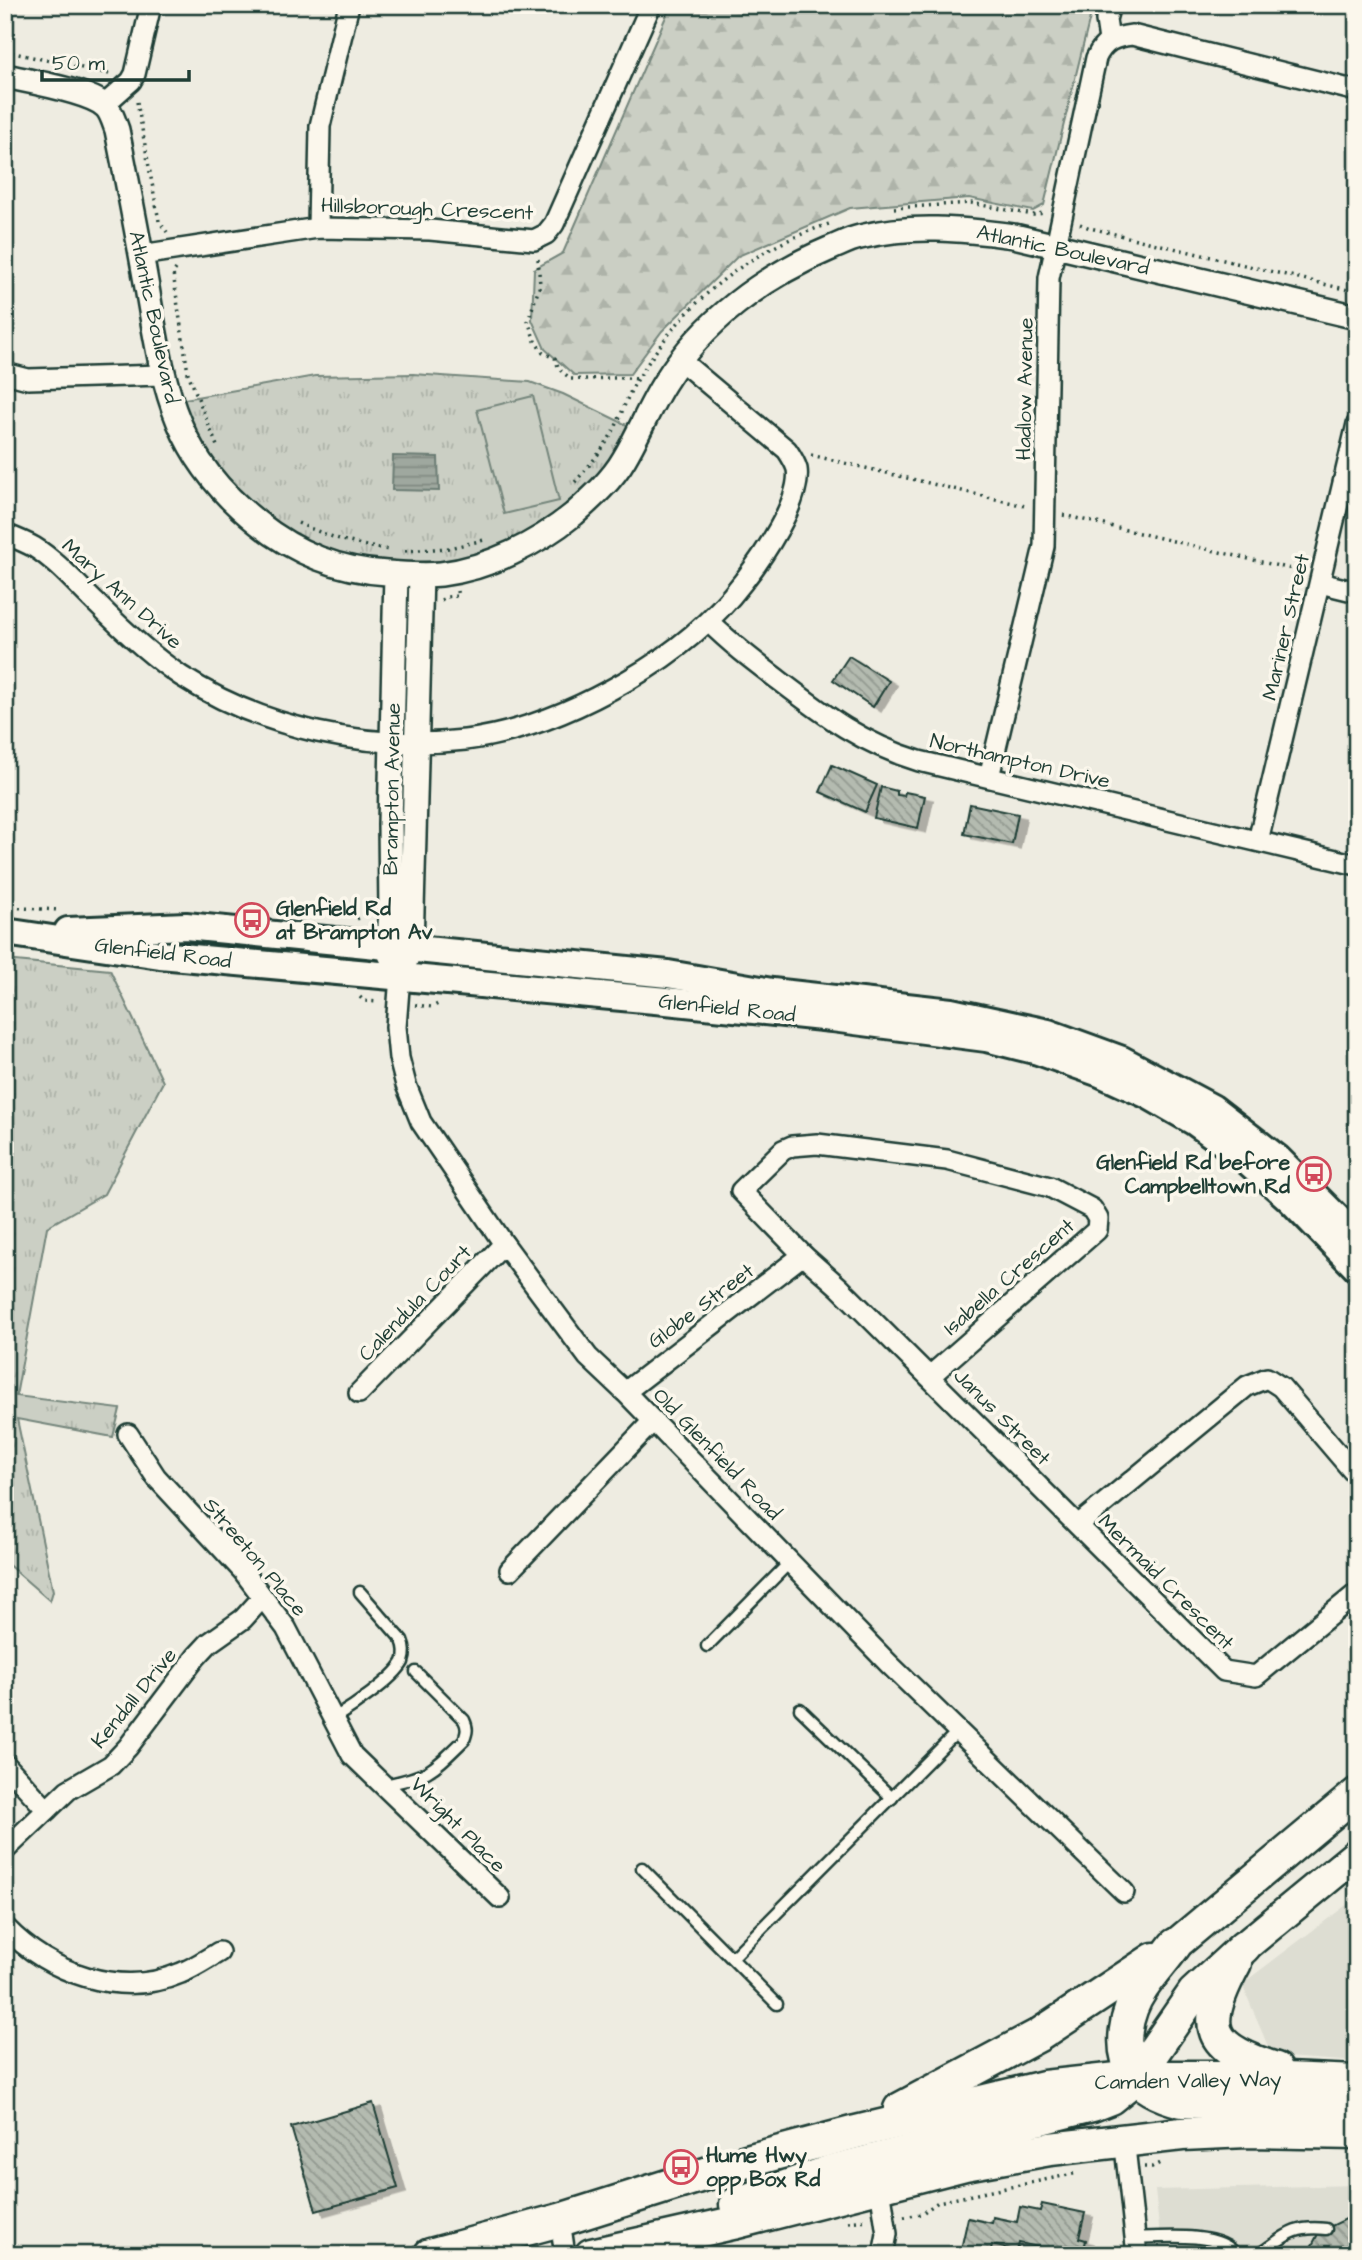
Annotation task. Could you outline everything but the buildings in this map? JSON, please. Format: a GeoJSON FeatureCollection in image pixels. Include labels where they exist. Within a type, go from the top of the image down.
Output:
{"type":"FeatureCollection","features":[{"type":"Feature","properties":{"kind":"highway"},"geometry":{"type":"LineString","coordinates":[[1175,1945],[1141,1990],[1126,2026],[1125,2045],[1136,2077],[1164,2096],[1182,2101],[1357,2107]]}},
{"type":"Feature","properties":{"kind":"highway"},"geometry":{"type":"LineString","coordinates":[[430,2255],[560,2220],[747,2161],[856,2132],[1039,2035],[1175,1945]]}},
{"type":"Feature","properties":{"kind":"highway"},"geometry":{"type":"LineString","coordinates":[[594,2254],[832,2171],[1092,2105],[1117,2093],[1136,2077],[1194,1993],[1244,1947]]}},
{"type":"Feature","properties":{"kind":"highway"},"geometry":{"type":"LineString","coordinates":[[1244,1947],[1218,1994],[1214,2010],[1214,2028],[1222,2044],[1235,2054],[1306,2079]]}},
{"type":"Feature","properties":{"kind":"highway","name":"Camden Valley Way"},"geometry":{"type":"LineString","coordinates":[[856,2132],[1044,2087],[1136,2077],[1357,2082]]}},
{"type":"Feature","properties":{"kind":"highway"},"geometry":{"type":"LineString","coordinates":[[594,2254],[733,2223],[965,2164],[1050,2149],[1124,2138],[1247,2131],[1357,2133]]}},
{"type":"Feature","properties":{"kind":"main road","name":"Glenfield Road"},"geometry":{"type":"LineString","coordinates":[[15,933],[186,926],[400,946],[668,974],[772,992],[951,1012],[1048,1033],[1122,1060],[1212,1108],[1278,1158],[1357,1238]]}},
{"type":"Feature","properties":{"kind":"main road","name":"Glenfield Road"},"geometry":{"type":"LineString","coordinates":[[15,933],[160,955],[832,1018],[986,1038],[1038,1051],[1124,1084],[1195,1122],[1242,1156],[1289,1198],[1357,1268]]}},
{"type":"Feature","properties":{"kind":"main road"},"geometry":{"type":"LineString","coordinates":[[1175,1945],[1357,1793]]}},
{"type":"Feature","properties":{"kind":"main road"},"geometry":{"type":"LineString","coordinates":[[1244,1947],[1357,1854]]}},
{"type":"Feature","properties":{"kind":"street"},"geometry":{"type":"LineString","coordinates":[[5,76],[79,94],[104,105],[131,81],[135,74],[151,5]]}},
{"type":"Feature","properties":{"kind":"street"},"geometry":{"type":"LineString","coordinates":[[318,228],[320,126],[349,5]]}},
{"type":"Feature","properties":{"kind":"street","name":"Hillsborough Crescent"},"geometry":{"type":"LineString","coordinates":[[141,255],[318,228],[430,230],[534,240],[546,234],[554,224],[651,5]]}},
{"type":"Feature","properties":{"kind":"street","name":"Hadlow Avenue"},"geometry":{"type":"LineString","coordinates":[[989,777],[1044,546],[1049,278],[1096,58],[1109,40],[1107,20],[1110,5]]}},
{"type":"Feature","properties":{"kind":"street"},"geometry":{"type":"LineString","coordinates":[[1109,40],[1132,35],[1357,90]]}},
{"type":"Feature","properties":{"kind":"street","name":"Atlantic Boulevard"},"geometry":{"type":"LineString","coordinates":[[104,105],[117,130],[162,375],[176,416],[202,467],[241,510],[287,544],[312,557],[365,571],[443,574],[499,558],[522,548],[571,516],[595,496],[622,463],[664,383],[680,360],[722,314],[765,281],[812,256],[859,237],[920,228],[965,229],[1014,236],[1357,317]]}},
{"type":"Feature","properties":{"kind":"street","name":"Mary Ann Drive"},"geometry":{"type":"LineString","coordinates":[[5,534],[34,547],[139,644],[203,689],[273,720],[341,736],[417,743],[467,740],[522,727],[579,706],[657,663],[709,622],[744,580],[777,533],[791,501],[797,470],[787,450],[680,360]]}},
{"type":"Feature","properties":{"kind":"street"},"geometry":{"type":"LineString","coordinates":[[5,373],[28,379],[162,375]]}},
{"type":"Feature","properties":{"kind":"street","name":"Mariner Street"},"geometry":{"type":"LineString","coordinates":[[1258,841],[1357,424]]}},
{"type":"Feature","properties":{"kind":"street","name":"Brampton Avenue"},"geometry":{"type":"LineString","coordinates":[[396,574],[391,912],[400,946]]}},
{"type":"Feature","properties":{"kind":"street","name":"Brampton Avenue"},"geometry":{"type":"LineString","coordinates":[[400,946],[417,743],[421,575]]}},
{"type":"Feature","properties":{"kind":"street"},"geometry":{"type":"LineString","coordinates":[[1320,583],[1357,592]]}},
{"type":"Feature","properties":{"kind":"street","name":"Northampton Drive"},"geometry":{"type":"LineString","coordinates":[[709,622],[730,643],[825,716],[869,743],[919,761],[1357,865]]}},
{"type":"Feature","properties":{"kind":"street","name":"Brampton Avenue"},"geometry":{"type":"LineString","coordinates":[[400,946],[388,950],[400,976]]}},
{"type":"Feature","properties":{"kind":"street","name":"Old Glenfield Road"},"geometry":{"type":"LineString","coordinates":[[400,976],[396,1027],[399,1058],[406,1085],[421,1122],[504,1244],[589,1357],[889,1664],[1124,1892]]}},
{"type":"Feature","properties":{"kind":"street","name":"Isabella Crescent"},"geometry":{"type":"LineString","coordinates":[[803,1255],[741,1191],[783,1150],[792,1146],[817,1144],[947,1160],[1050,1187],[1092,1209],[1098,1219],[1097,1230],[929,1377]]}},
{"type":"Feature","properties":{"kind":"street","name":"Calendula Court"},"geometry":{"type":"LineString","coordinates":[[359,1393],[504,1244]]}},
{"type":"Feature","properties":{"kind":"street","name":"Globe Street"},"geometry":{"type":"LineString","coordinates":[[625,1392],[803,1255]]}},
{"type":"Feature","properties":{"kind":"street","name":"Janus Street"},"geometry":{"type":"LineString","coordinates":[[803,1255],[839,1287],[1078,1525]]}},
{"type":"Feature","properties":{"kind":"street","name":"Mermaid Crescent"},"geometry":{"type":"LineString","coordinates":[[1357,1476],[1282,1387],[1267,1378],[1247,1387],[1078,1525],[1224,1671],[1256,1676],[1357,1593]]}},
{"type":"Feature","properties":{"kind":"street"},"geometry":{"type":"LineString","coordinates":[[510,1570],[653,1420]]}},
{"type":"Feature","properties":{"kind":"street","name":"Streeton Place"},"geometry":{"type":"LineString","coordinates":[[128,1434],[156,1477],[243,1571],[286,1628],[352,1755],[384,1785]]}},
{"type":"Feature","properties":{"kind":"street","name":"Kendall Drive"},"geometry":{"type":"LineString","coordinates":[[5,1850],[68,1790],[111,1765],[203,1650],[243,1619],[262,1598]]}},
{"type":"Feature","properties":{"kind":"street"},"geometry":{"type":"LineString","coordinates":[[5,1763],[47,1810]]}},
{"type":"Feature","properties":{"kind":"street","name":"Wright Place"},"geometry":{"type":"LineString","coordinates":[[384,1785],[500,1898]]}},
{"type":"Feature","properties":{"kind":"street"},"geometry":{"type":"LineString","coordinates":[[5,1927],[23,1946],[67,1972],[88,1979],[135,1983],[158,1980],[182,1973],[219,1952]]}},
{"type":"Feature","properties":{"kind":"street"},"geometry":{"type":"LineString","coordinates":[[1124,2138],[1136,2246]]}},
{"type":"Feature","properties":{"kind":"street"},"geometry":{"type":"LineString","coordinates":[[880,2187],[887,2234],[883,2255]]}},
{"type":"Feature","properties":{"kind":"street"},"geometry":{"type":"LineString","coordinates":[[560,2220],[565,2255]]}},
{"type":"Feature","properties":{"kind":"lane"},"geometry":{"type":"LineString","coordinates":[[707,1646],[790,1562]]}},
{"type":"Feature","properties":{"kind":"lane"},"geometry":{"type":"LineString","coordinates":[[333,1719],[361,1702],[396,1670],[405,1655],[402,1640],[360,1592]]}},
{"type":"Feature","properties":{"kind":"lane"},"geometry":{"type":"LineString","coordinates":[[384,1785],[428,1773],[464,1740],[467,1734],[464,1720],[416,1672]]}},
{"type":"Feature","properties":{"kind":"lane"},"geometry":{"type":"LineString","coordinates":[[800,1709],[892,1798]]}},
{"type":"Feature","properties":{"kind":"lane"},"geometry":{"type":"LineString","coordinates":[[732,1958],[958,1731]]}},
{"type":"Feature","properties":{"kind":"lane"},"geometry":{"type":"LineString","coordinates":[[642,1868],[777,2004]]}},
{"type":"Feature","properties":{"kind":"lane"},"geometry":{"type":"LineString","coordinates":[[1258,2255],[1298,2228],[1326,2229]]}},
{"type":"Feature","properties":{"kind":"lane"},"geometry":{"type":"LineString","coordinates":[[1136,2246],[1171,2237],[1228,2245],[1236,2255]]}},
{"type":"Feature","properties":{"kind":"path"},"geometry":{"type":"LineString","coordinates":[[5,51],[106,74],[119,71]]}},
{"type":"Feature","properties":{"kind":"path"},"geometry":{"type":"LineString","coordinates":[[142,92],[136,104],[159,221],[165,232],[178,233]]}},
{"type":"Feature","properties":{"kind":"path"},"geometry":{"type":"LineString","coordinates":[[1081,224],[1357,292]]}},
{"type":"Feature","properties":{"kind":"path"},"geometry":{"type":"LineString","coordinates":[[534,240],[540,285],[528,321],[535,341],[543,352],[555,358],[559,369],[571,379],[595,380],[616,376],[638,379]]}},
{"type":"Feature","properties":{"kind":"path"},"geometry":{"type":"LineString","coordinates":[[179,265],[173,273],[188,373],[218,448]]}},
{"type":"Feature","properties":{"kind":"path"},"geometry":{"type":"LineString","coordinates":[[296,522],[332,538],[364,547],[401,551],[449,548]]}},
{"type":"Feature","properties":{"kind":"path"},"geometry":{"type":"LineString","coordinates":[[432,1007],[441,1002]]}},
{"type":"Feature","properties":{"kind":"path"},"geometry":{"type":"LineString","coordinates":[[915,2217],[938,2202],[1089,2171]]}},
{"type":"Feature","properties":{"kind":"shaded area"},"geometry":{"type":"Polygon","coordinates":[[[393,456],[438,457],[439,491],[392,490],[393,456]]]}},
{"type":"Feature","properties":{"kind":"shaded area"},"geometry":{"type":"Polygon","coordinates":[[[1357,1897],[1357,2062],[1272,2056],[1242,1984],[1357,1897]]]}},
{"type":"Feature","properties":{"kind":"shaded area"},"geometry":{"type":"Polygon","coordinates":[[[1357,2185],[1357,2255],[1162,2255],[1155,2190],[1357,2185]]]}},
{"type":"Feature","properties":{"kind":"green space"},"geometry":{"type":"Polygon","coordinates":[[[671,5],[1093,5],[1044,205],[1033,211],[969,198],[850,208],[738,256],[662,331],[630,374],[574,375],[545,349],[532,320],[534,269],[563,253],[671,5]]]}},
{"type":"Feature","properties":{"kind":"green space"},"geometry":{"type":"Polygon","coordinates":[[[413,374],[530,382],[563,394],[631,427],[608,465],[569,509],[517,542],[487,553],[443,561],[381,562],[341,554],[297,538],[227,486],[203,449],[179,400],[315,376],[413,374]]]}},
{"type":"Feature","properties":{"kind":"green space"},"geometry":{"type":"Polygon","coordinates":[[[533,396],[559,501],[504,514],[477,410],[533,396]]]}},
{"type":"Feature","properties":{"kind":"green space"},"geometry":{"type":"Polygon","coordinates":[[[5,960],[110,970],[163,1082],[104,1194],[47,1227],[16,1396],[120,1409],[113,1437],[17,1419],[53,1591],[50,1601],[5,1562],[5,960]]]}},
{"type":"Feature","properties":{"kind":"place","name":"Glenfield Rd at Brampton Av"},"geometry":{"type":"Point","coordinates":[252,920]}},
{"type":"Feature","properties":{"kind":"place","name":"Glenfield Rd before Campbelltown Rd"},"geometry":{"type":"Point","coordinates":[1314,1174]}},
{"type":"Feature","properties":{"kind":"place","name":"Hume Hwy opp Box Rd"},"geometry":{"type":"Point","coordinates":[681,2167]}}]}
